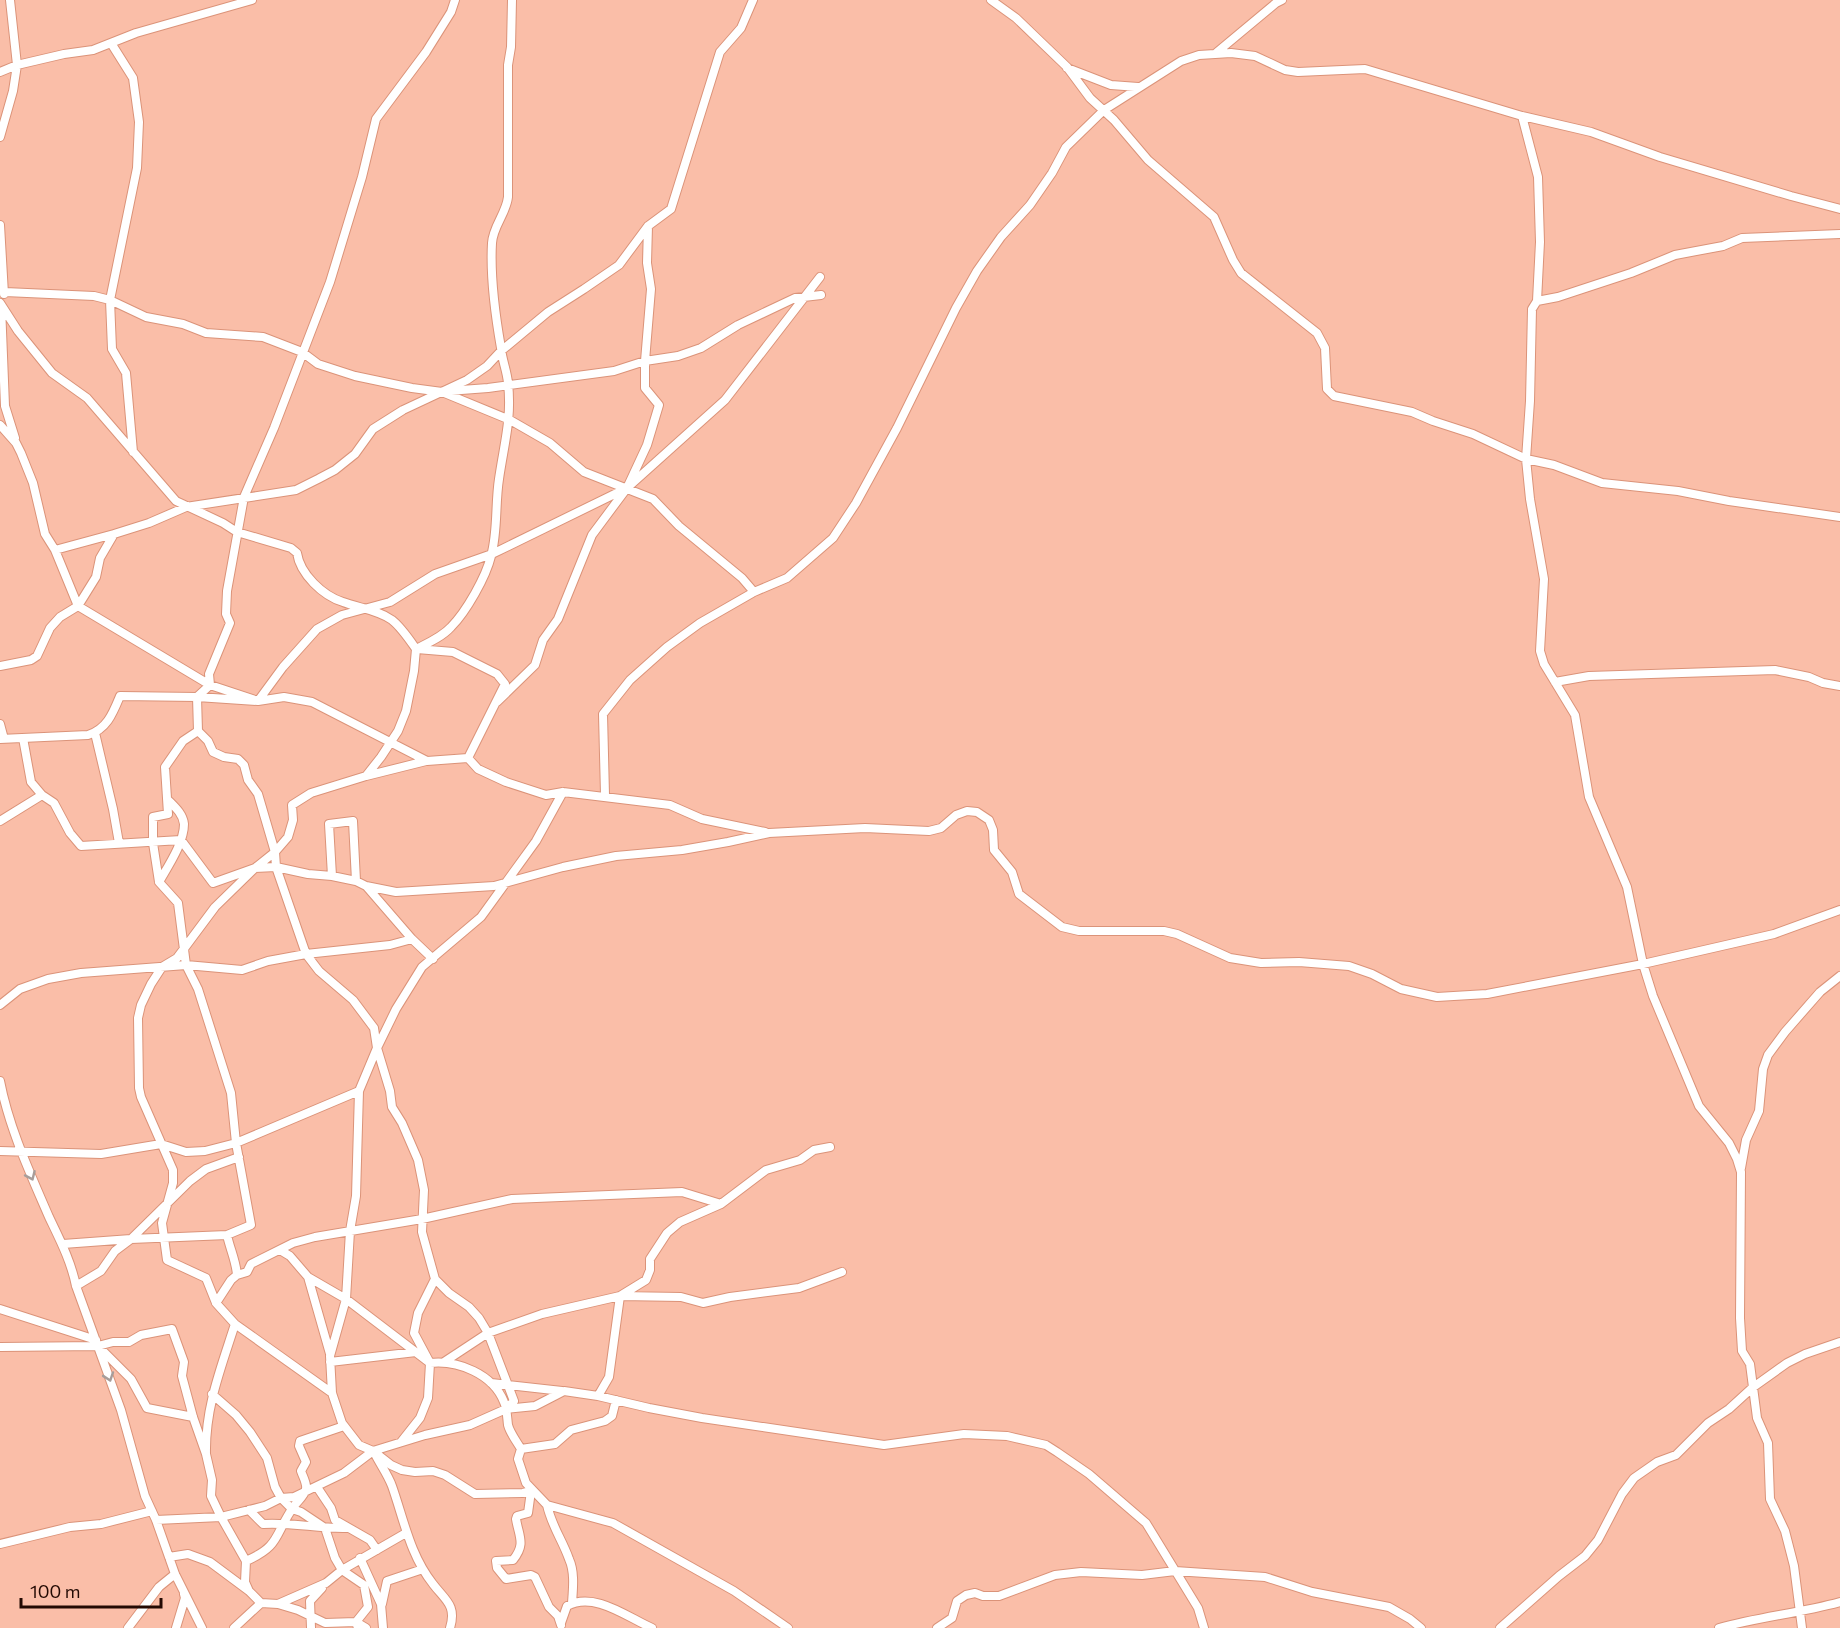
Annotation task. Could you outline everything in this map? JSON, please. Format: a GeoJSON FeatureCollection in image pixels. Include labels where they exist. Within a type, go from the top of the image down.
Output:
{"type":"FeatureCollection","features":[{"type":"Feature","properties":{"kind":"street"},"geometry":{"type":"LineString","coordinates":[[0,72],[17,65],[93,50],[136,33],[252,0]]}},
{"type":"Feature","properties":{"kind":"street"},"geometry":{"type":"LineString","coordinates":[[210,685],[209,674],[230,623],[226,614],[227,591],[244,497],[274,428],[330,282],[362,177],[376,119],[426,52],[451,12],[455,0]]}},
{"type":"Feature","properties":{"kind":"street"},"geometry":{"type":"LineString","coordinates":[[416,649],[451,627],[468,603],[492,554],[499,479],[510,420],[508,385],[501,351],[492,276],[492,240],[497,223],[507,208],[508,197],[508,65],[512,47],[512,0]]}},
{"type":"Feature","properties":{"kind":"street"},"geometry":{"type":"LineString","coordinates":[[55,550],[149,523],[189,507],[296,490],[318,479],[335,470],[355,454],[373,429],[403,410],[467,380],[487,366],[501,351],[548,312],[619,265],[648,226],[671,208],[720,52],[741,28],[753,0]]}},
{"type":"Feature","properties":{"kind":"street"},"geometry":{"type":"LineString","coordinates":[[991,0],[1016,18],[1067,67],[1090,99],[1104,110],[1149,160],[1214,217],[1233,260],[1242,273],[1317,333],[1325,348],[1329,393],[1334,396],[1412,412],[1473,434],[1526,459],[1554,465],[1608,484],[1678,491],[1728,501],[1840,517]]}},
{"type":"Feature","properties":{"kind":"street"},"geometry":{"type":"LineString","coordinates":[[1216,53],[1282,0]]}},
{"type":"Feature","properties":{"kind":"street"},"geometry":{"type":"LineString","coordinates":[[0,6],[10,2],[17,65],[13,91],[0,137]]}},
{"type":"Feature","properties":{"kind":"street"},"geometry":{"type":"LineString","coordinates":[[111,43],[132,78],[139,122],[137,168],[110,300],[112,349],[126,373],[134,453]]}},
{"type":"Feature","properties":{"kind":"street"},"geometry":{"type":"LineString","coordinates":[[605,795],[603,714],[630,680],[667,647],[700,623],[754,592],[787,578],[834,538],[897,428],[956,308],[977,271],[1001,237],[1052,174],[1066,147],[1104,110],[1181,61],[1199,55],[1216,53],[1255,56],[1285,70],[1298,72],[1365,69],[1522,116],[1591,132],[1660,157],[1840,209]]}},
{"type":"Feature","properties":{"kind":"street"},"geometry":{"type":"LineString","coordinates":[[1067,67],[1111,85],[1138,87]]}},
{"type":"Feature","properties":{"kind":"street"},"geometry":{"type":"LineString","coordinates":[[1522,116],[1538,177],[1540,242],[1538,301],[1533,309],[1526,459],[1530,499],[1544,579],[1540,651],[1544,664],[1575,716],[1589,797],[1627,887],[1643,964],[1653,996],[1700,1106],[1728,1143],[1737,1159],[1740,1172]]}},
{"type":"Feature","properties":{"kind":"street"},"geometry":{"type":"LineString","coordinates":[[0,225],[3,290],[0,303],[5,406],[16,442],[33,483],[45,534],[55,550],[78,606],[210,685],[258,701]]}},
{"type":"Feature","properties":{"kind":"street"},"geometry":{"type":"LineString","coordinates":[[258,701],[283,667],[317,629],[342,615],[390,602],[435,574],[492,554],[627,488],[647,445],[660,405],[645,388],[651,289],[647,263],[648,226]]}},
{"type":"Feature","properties":{"kind":"street"},"geometry":{"type":"LineString","coordinates":[[1538,301],[1558,297],[1631,273],[1675,255],[1723,246],[1742,238],[1840,234]]}},
{"type":"Feature","properties":{"kind":"street"},"geometry":{"type":"LineString","coordinates":[[497,702],[535,665],[543,640],[558,619],[592,535],[627,488],[725,400],[820,277]]}},
{"type":"Feature","properties":{"kind":"street"},"geometry":{"type":"LineString","coordinates":[[3,290],[94,296],[110,300],[146,317],[183,324],[206,333],[263,338],[302,352],[318,364],[354,376],[442,392],[614,371],[645,361],[678,356],[701,348],[738,325],[795,298],[821,296]]}},
{"type":"Feature","properties":{"kind":"street"},"geometry":{"type":"LineString","coordinates":[[0,303],[18,331],[52,373],[87,398],[176,501],[223,522],[237,531],[291,548],[297,553],[298,562],[304,572],[321,589],[340,602],[365,608],[392,620],[416,649],[406,711],[392,741],[366,776]]}},
{"type":"Feature","properties":{"kind":"street"},"geometry":{"type":"LineString","coordinates":[[442,392],[510,420],[550,443],[584,471],[653,499],[679,526],[742,578],[754,592]]}},
{"type":"Feature","properties":{"kind":"street"},"geometry":{"type":"LineString","coordinates":[[0,425],[16,442]]}},
{"type":"Feature","properties":{"kind":"street"},"geometry":{"type":"LineString","coordinates":[[0,666],[31,660],[37,656],[50,628],[60,617],[78,606],[96,577],[100,558],[114,534]]}},
{"type":"Feature","properties":{"kind":"street"},"geometry":{"type":"LineString","coordinates":[[416,649],[453,652],[497,674],[505,684],[468,758]]}},
{"type":"Feature","properties":{"kind":"street"},"geometry":{"type":"LineString","coordinates":[[1555,682],[1589,676],[1774,670],[1803,675],[1823,683],[1840,686]]}},
{"type":"Feature","properties":{"kind":"street"},"geometry":{"type":"LineString","coordinates":[[210,685],[197,697],[198,731],[208,741],[213,752],[237,759],[244,765],[248,780],[258,794],[275,852],[276,867],[306,954],[319,970],[353,1000],[374,1028],[377,1048],[390,1090],[392,1107],[402,1123],[418,1160],[424,1190],[422,1232],[435,1279],[449,1293],[469,1307],[488,1333],[514,1401],[506,1409]]}},
{"type":"Feature","properties":{"kind":"street"},"geometry":{"type":"LineString","coordinates":[[0,724],[2,739],[88,735],[95,733],[111,720],[120,696],[258,701],[284,697],[312,702],[427,760]]}},
{"type":"Feature","properties":{"kind":"street"},"geometry":{"type":"LineString","coordinates":[[63,1244],[227,1235],[251,1225],[236,1143],[231,1093],[198,989],[186,965],[178,903],[159,882],[153,843],[153,817],[168,814],[165,767],[183,741],[198,731]]}},
{"type":"Feature","properties":{"kind":"street"},"geometry":{"type":"LineString","coordinates":[[95,733],[113,809],[118,843]]}},
{"type":"Feature","properties":{"kind":"street"},"geometry":{"type":"LineString","coordinates":[[23,738],[31,782],[54,804],[70,833],[81,846],[181,840]]}},
{"type":"Feature","properties":{"kind":"street"},"geometry":{"type":"LineString","coordinates":[[332,1393],[235,1324],[216,1303],[206,1278],[167,1260],[162,1223],[169,1203],[173,1170],[141,1097],[138,1018],[141,1005],[162,967],[177,958],[216,908],[288,837],[293,820],[292,805],[311,793],[366,776],[427,760],[468,758]]}},
{"type":"Feature","properties":{"kind":"street"},"geometry":{"type":"LineString","coordinates":[[468,758],[478,769],[546,795],[563,792],[605,795],[670,805],[702,819],[769,833]]}},
{"type":"Feature","properties":{"kind":"street"},"geometry":{"type":"LineString","coordinates":[[330,1359],[346,1299],[350,1231],[356,1196],[359,1090],[377,1048],[410,984],[422,967],[481,917],[536,841],[563,792]]}},
{"type":"Feature","properties":{"kind":"street"},"geometry":{"type":"LineString","coordinates":[[0,821],[42,795]]}},
{"type":"Feature","properties":{"kind":"street"},"geometry":{"type":"LineString","coordinates":[[159,882],[181,840],[184,823],[178,811],[168,800]]}},
{"type":"Feature","properties":{"kind":"street"},"geometry":{"type":"LineString","coordinates":[[181,840],[213,883],[255,868],[276,867],[356,881],[366,886],[396,892],[414,892],[494,886],[563,867],[616,856],[682,850],[769,833],[865,828],[929,831],[941,828],[956,815],[967,811],[977,812],[989,820],[993,830],[994,850],[1012,872],[1019,894],[1062,927],[1079,931],[1164,931],[1177,934],[1230,958],[1261,963],[1299,962],[1349,966],[1372,974],[1401,989],[1437,997],[1487,993],[1643,964],[1774,934],[1840,910]]}},
{"type":"Feature","properties":{"kind":"street"},"geometry":{"type":"LineString","coordinates":[[332,876],[329,824],[353,821],[356,881]]}},
{"type":"Feature","properties":{"kind":"street"},"geometry":{"type":"LineString","coordinates":[[366,886],[412,939],[433,959]]}},
{"type":"Feature","properties":{"kind":"street"},"geometry":{"type":"LineString","coordinates":[[0,1005],[20,989],[48,979],[81,973],[186,965],[242,970],[268,961],[306,954],[390,945],[412,939]]}},
{"type":"Feature","properties":{"kind":"street"},"geometry":{"type":"LineString","coordinates":[[1802,1628],[1785,1531],[1770,1499],[1770,1450],[1757,1418],[1750,1364],[1744,1356],[1741,1338],[1740,1172],[1746,1140],[1759,1111],[1763,1070],[1768,1055],[1820,992],[1840,976]]}},
{"type":"Feature","properties":{"kind":"street"},"geometry":{"type":"LineString","coordinates":[[0,1081],[21,1151],[63,1244],[121,1410],[145,1496],[175,1574],[202,1628]]}},
{"type":"Feature","properties":{"kind":"street"},"geometry":{"type":"LineString","coordinates":[[0,1151],[101,1154],[161,1144],[186,1152],[216,1150],[359,1090]]}},
{"type":"Feature","properties":{"kind":"street"},"geometry":{"type":"LineString","coordinates":[[620,1296],[646,1280],[650,1270],[650,1259],[667,1233],[680,1222],[721,1204],[766,1170],[800,1160],[814,1150],[830,1147]]}},
{"type":"Feature","properties":{"kind":"street"},"geometry":{"type":"LineString","coordinates":[[76,1286],[101,1271],[116,1251],[190,1181],[206,1169],[239,1158]]}},
{"type":"Feature","properties":{"kind":"street"},"geometry":{"type":"LineString","coordinates":[[216,1303],[231,1280],[237,1275],[247,1272],[251,1264],[292,1243],[422,1219],[512,1199],[682,1192],[721,1204]]}},
{"type":"Feature","properties":{"kind":"street"},"geometry":{"type":"LineString","coordinates":[[227,1235],[230,1251],[236,1262],[237,1275]]}},
{"type":"Feature","properties":{"kind":"street"},"geometry":{"type":"LineString","coordinates":[[280,1250],[290,1256],[308,1277],[346,1299],[430,1364],[444,1362],[465,1367],[491,1383],[504,1402],[509,1428],[521,1449],[518,1459],[526,1483],[531,1491],[547,1505],[613,1523],[734,1591],[788,1628]]}},
{"type":"Feature","properties":{"kind":"street"},"geometry":{"type":"LineString","coordinates":[[444,1362],[488,1333],[542,1314],[620,1296],[681,1298],[702,1303],[799,1288],[842,1272]]}},
{"type":"Feature","properties":{"kind":"street"},"geometry":{"type":"LineString","coordinates":[[308,1277],[330,1359],[332,1393],[345,1426],[359,1444],[373,1450],[402,1470],[439,1473],[475,1494],[531,1491]]}},
{"type":"Feature","properties":{"kind":"street"},"geometry":{"type":"LineString","coordinates":[[399,1444],[420,1418],[428,1398],[430,1364],[414,1333],[418,1313],[435,1279]]}},
{"type":"Feature","properties":{"kind":"street"},"geometry":{"type":"LineString","coordinates":[[598,1396],[609,1377],[620,1296]]}},
{"type":"Feature","properties":{"kind":"street"},"geometry":{"type":"LineString","coordinates":[[0,1311],[12,1312],[97,1343],[131,1379],[147,1408],[193,1417]]}},
{"type":"Feature","properties":{"kind":"street"},"geometry":{"type":"LineString","coordinates":[[206,1454],[206,1424],[212,1407],[212,1394],[235,1324]]}},
{"type":"Feature","properties":{"kind":"street"},"geometry":{"type":"LineString","coordinates":[[0,1347],[129,1342],[141,1335],[172,1329],[184,1362],[182,1376],[206,1454],[212,1480],[211,1496],[246,1561],[245,1582],[249,1591]]}},
{"type":"Feature","properties":{"kind":"street"},"geometry":{"type":"LineString","coordinates":[[1503,1627],[1559,1576],[1585,1556],[1598,1540],[1622,1494],[1634,1478],[1657,1462],[1676,1455],[1708,1424],[1787,1362],[1839,1343]]}},
{"type":"Feature","properties":{"kind":"street"},"geometry":{"type":"LineString","coordinates":[[330,1359],[416,1352]]}},
{"type":"Feature","properties":{"kind":"street"},"geometry":{"type":"LineString","coordinates":[[491,1383],[598,1396],[702,1418],[884,1445],[964,1434],[1007,1436],[1046,1445],[1089,1474],[1146,1523],[1198,1608],[1204,1628]]}},
{"type":"Feature","properties":{"kind":"street"},"geometry":{"type":"LineString","coordinates":[[156,1520],[221,1517],[265,1506],[280,1497],[294,1497],[344,1473],[373,1450],[470,1425],[506,1409],[535,1406],[564,1391]]}},
{"type":"Feature","properties":{"kind":"street"},"geometry":{"type":"LineString","coordinates":[[212,1394],[236,1415],[250,1432],[267,1458],[280,1497],[292,1509],[301,1512],[325,1528],[335,1558],[342,1570],[364,1585],[368,1607],[357,1625]]}},
{"type":"Feature","properties":{"kind":"street"},"geometry":{"type":"LineString","coordinates":[[521,1449],[555,1444],[571,1430],[605,1421],[612,1416],[616,1400]]}},
{"type":"Feature","properties":{"kind":"street"},"geometry":{"type":"LineString","coordinates":[[246,1561],[261,1554],[274,1542],[292,1509],[305,1492],[306,1484],[301,1471],[306,1462],[299,1446],[300,1441],[345,1426]]}},
{"type":"Feature","properties":{"kind":"street"},"geometry":{"type":"LineString","coordinates":[[373,1450],[391,1483],[414,1556],[432,1583],[451,1605],[450,1628]]}},
{"type":"Feature","properties":{"kind":"street"},"geometry":{"type":"LineString","coordinates":[[317,1487],[331,1508],[335,1520],[370,1540],[377,1550]]}},
{"type":"Feature","properties":{"kind":"street"},"geometry":{"type":"LineString","coordinates":[[531,1491],[528,1513],[517,1516],[516,1519],[521,1543],[520,1551],[513,1560],[496,1561],[497,1568],[507,1579],[531,1575],[535,1577],[549,1607],[558,1616],[561,1626]]}},
{"type":"Feature","properties":{"kind":"street"},"geometry":{"type":"LineString","coordinates":[[547,1505],[550,1521],[570,1560],[573,1584],[572,1603]]}},
{"type":"Feature","properties":{"kind":"street"},"geometry":{"type":"LineString","coordinates":[[249,1510],[264,1524],[285,1522],[325,1528],[347,1528]]}},
{"type":"Feature","properties":{"kind":"street"},"geometry":{"type":"LineString","coordinates":[[0,1544],[70,1527],[101,1524],[152,1511]]}},
{"type":"Feature","properties":{"kind":"street"},"geometry":{"type":"LineString","coordinates":[[311,1628],[310,1601],[326,1583],[360,1558],[406,1533]]}},
{"type":"Feature","properties":{"kind":"street"},"geometry":{"type":"LineString","coordinates":[[169,1557],[188,1554],[210,1562],[249,1591],[261,1603],[278,1604],[298,1610],[325,1623],[357,1625],[366,1628]]}},
{"type":"Feature","properties":{"kind":"street"},"geometry":{"type":"LineString","coordinates":[[360,1558],[381,1604]]}},
{"type":"Feature","properties":{"kind":"street"},"geometry":{"type":"LineString","coordinates":[[383,1628],[381,1604],[387,1581],[423,1569]]}},
{"type":"Feature","properties":{"kind":"street"},"geometry":{"type":"LineString","coordinates":[[938,1628],[952,1618],[957,1601],[966,1595],[975,1593],[983,1596],[999,1596],[1056,1575],[1081,1572],[1142,1575],[1175,1571],[1265,1577],[1312,1592],[1389,1607],[1421,1628]]}},
{"type":"Feature","properties":{"kind":"street"},"geometry":{"type":"LineString","coordinates":[[128,1628],[159,1587],[175,1574]]}},
{"type":"Feature","properties":{"kind":"street"},"geometry":{"type":"LineString","coordinates":[[278,1604],[326,1583]]}},
{"type":"Feature","properties":{"kind":"street"},"geometry":{"type":"LineString","coordinates":[[176,1628],[185,1598],[183,1590]]}},
{"type":"Feature","properties":{"kind":"street"},"geometry":{"type":"LineString","coordinates":[[561,1626],[567,1606],[572,1603],[591,1601],[652,1628]]}},
{"type":"Feature","properties":{"kind":"street"},"geometry":{"type":"LineString","coordinates":[[1719,1628],[1743,1621],[1801,1612],[1840,1602]]}},
{"type":"Feature","properties":{"kind":"street"},"geometry":{"type":"LineString","coordinates":[[234,1628],[261,1603]]}}]}
